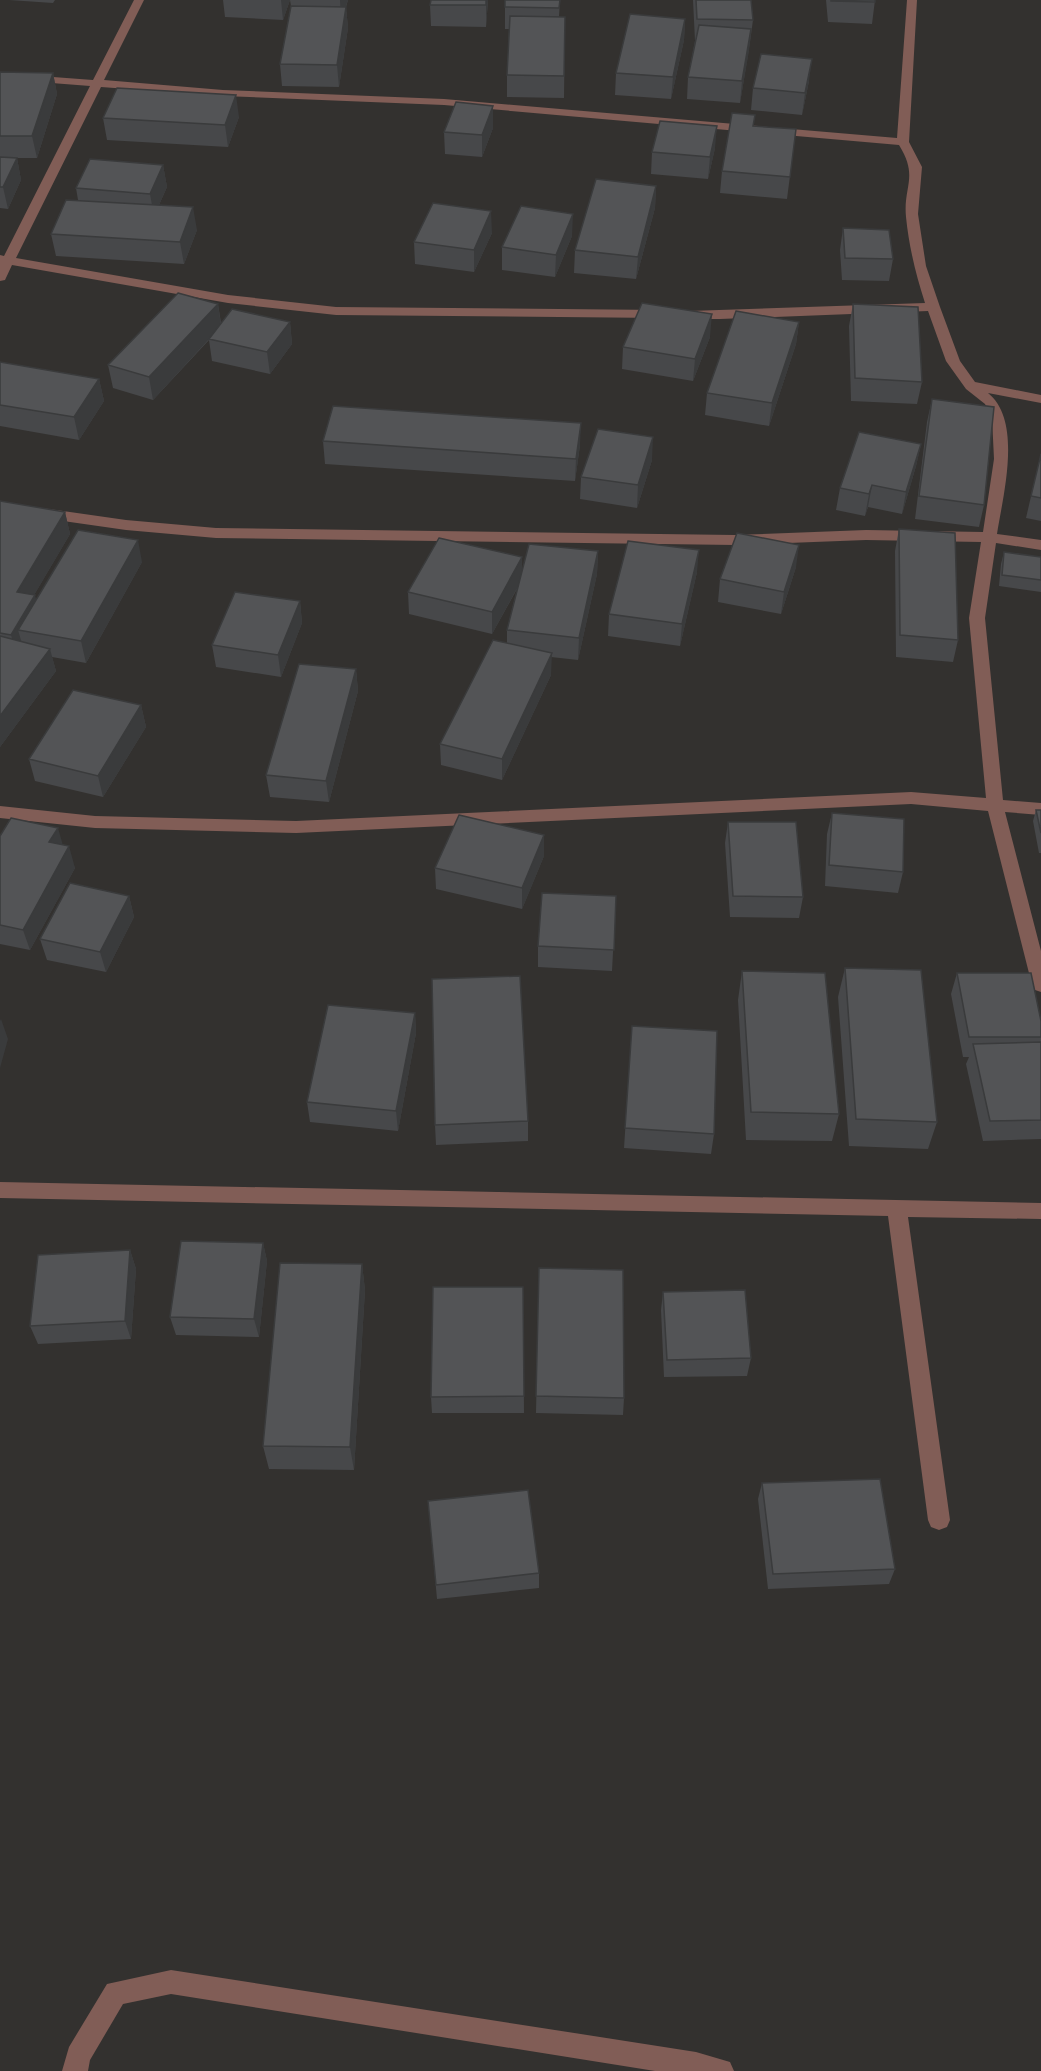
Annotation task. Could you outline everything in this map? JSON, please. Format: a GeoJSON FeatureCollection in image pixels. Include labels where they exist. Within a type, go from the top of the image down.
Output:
{"type":"FeatureCollection","features":[{"type":"Feature","properties":{"kind":"street"},"geometry":{"type":"LineString","coordinates":[[0,277],[5,259],[139,0]]}},
{"type":"Feature","properties":{"kind":"street"},"geometry":{"type":"LineString","coordinates":[[912,0],[903,142],[916,167],[912,214],[920,266],[953,361],[971,386],[991,402],[999,418],[1001,459],[987,537],[977,618],[995,805],[1041,985]]}},
{"type":"Feature","properties":{"kind":"street"},"geometry":{"type":"LineString","coordinates":[[0,76],[224,93],[444,102],[903,142]]}},
{"type":"Feature","properties":{"kind":"street"},"geometry":{"type":"LineString","coordinates":[[5,259],[228,299],[336,311],[441,310],[710,315],[780,314],[877,307],[933,307]]}},
{"type":"Feature","properties":{"kind":"street"},"geometry":{"type":"LineString","coordinates":[[971,386],[1041,399]]}},
{"type":"Feature","properties":{"kind":"street"},"geometry":{"type":"LineString","coordinates":[[0,507],[126,525],[216,533],[735,540],[866,535],[987,537],[1041,545]]}},
{"type":"Feature","properties":{"kind":"street"},"geometry":{"type":"LineString","coordinates":[[0,812],[95,822],[296,827],[911,798],[1041,809]]}},
{"type":"Feature","properties":{"kind":"street"},"geometry":{"type":"LineString","coordinates":[[0,1190],[1041,1211]]}},
{"type":"Feature","properties":{"kind":"street"},"geometry":{"type":"LineString","coordinates":[[897,1208],[939,1520]]}},
{"type":"Feature","properties":{"kind":"street"},"geometry":{"type":"LineString","coordinates":[[75,2071],[78,2056],[116,1994],[171,1982],[721,2071]]}},
{"type":"Feature","properties":{"kind":"building"},"geometry":{"type":"Polygon","coordinates":[[[431,0],[486,0],[486,5],[430,5],[431,0]]]}},
{"type":"Feature","properties":{"kind":"building"},"geometry":{"type":"Polygon","coordinates":[[[505,0],[560,0],[559,8],[505,7],[505,0]]]}},
{"type":"Feature","properties":{"kind":"building"},"geometry":{"type":"Polygon","coordinates":[[[696,0],[751,0],[753,20],[697,19],[696,0]]]}},
{"type":"Feature","properties":{"kind":"building"},"geometry":{"type":"Polygon","coordinates":[[[875,0],[875,2],[831,1],[875,0]]]}},
{"type":"Feature","properties":{"kind":"building"},"geometry":{"type":"Polygon","coordinates":[[[291,6],[346,7],[337,65],[280,64],[291,6]]]}},
{"type":"Feature","properties":{"kind":"building"},"geometry":{"type":"Polygon","coordinates":[[[630,14],[685,19],[673,77],[616,73],[630,14]]]}},
{"type":"Feature","properties":{"kind":"building"},"geometry":{"type":"Polygon","coordinates":[[[510,16],[565,17],[564,76],[507,75],[510,16]]]}},
{"type":"Feature","properties":{"kind":"building"},"geometry":{"type":"Polygon","coordinates":[[[699,25],[751,29],[742,81],[688,77],[699,25]]]}},
{"type":"Feature","properties":{"kind":"building"},"geometry":{"type":"Polygon","coordinates":[[[761,54],[812,59],[805,93],[753,88],[761,54]]]}},
{"type":"Feature","properties":{"kind":"building"},"geometry":{"type":"Polygon","coordinates":[[[0,72],[53,73],[32,136],[0,136],[0,72]]]}},
{"type":"Feature","properties":{"kind":"building"},"geometry":{"type":"Polygon","coordinates":[[[117,88],[236,95],[225,125],[103,118],[117,88]]]}},
{"type":"Feature","properties":{"kind":"building"},"geometry":{"type":"Polygon","coordinates":[[[456,102],[493,106],[482,135],[444,132],[456,102]]]}},
{"type":"Feature","properties":{"kind":"building"},"geometry":{"type":"Polygon","coordinates":[[[732,113],[755,115],[753,126],[796,129],[790,177],[722,171],[732,113]]]}},
{"type":"Feature","properties":{"kind":"building"},"geometry":{"type":"Polygon","coordinates":[[[660,121],[717,126],[710,157],[652,152],[660,121]]]}},
{"type":"Feature","properties":{"kind":"building"},"geometry":{"type":"Polygon","coordinates":[[[0,157],[17,158],[3,187],[0,187],[0,157]]]}},
{"type":"Feature","properties":{"kind":"building"},"geometry":{"type":"Polygon","coordinates":[[[90,159],[163,165],[150,194],[76,188],[90,159]]]}},
{"type":"Feature","properties":{"kind":"building"},"geometry":{"type":"Polygon","coordinates":[[[596,179],[656,186],[638,257],[575,250],[596,179]]]}},
{"type":"Feature","properties":{"kind":"building"},"geometry":{"type":"Polygon","coordinates":[[[66,200],[193,207],[180,242],[51,234],[66,200]]]}},
{"type":"Feature","properties":{"kind":"building"},"geometry":{"type":"Polygon","coordinates":[[[433,203],[491,211],[474,250],[414,242],[433,203]]]}},
{"type":"Feature","properties":{"kind":"building"},"geometry":{"type":"Polygon","coordinates":[[[521,206],[573,214],[556,255],[502,247],[521,206]]]}},
{"type":"Feature","properties":{"kind":"building"},"geometry":{"type":"Polygon","coordinates":[[[843,228],[889,230],[893,259],[845,258],[843,228]]]}},
{"type":"Feature","properties":{"kind":"building"},"geometry":{"type":"Polygon","coordinates":[[[178,293],[218,304],[149,377],[108,365],[178,293]]]}},
{"type":"Feature","properties":{"kind":"building"},"geometry":{"type":"Polygon","coordinates":[[[642,303],[712,314],[695,359],[623,347],[642,303]]]}},
{"type":"Feature","properties":{"kind":"building"},"geometry":{"type":"Polygon","coordinates":[[[853,304],[918,307],[922,382],[855,378],[853,304]]]}},
{"type":"Feature","properties":{"kind":"building"},"geometry":{"type":"Polygon","coordinates":[[[232,309],[290,322],[267,352],[209,339],[232,309]]]}},
{"type":"Feature","properties":{"kind":"building"},"geometry":{"type":"Polygon","coordinates":[[[736,311],[799,322],[772,403],[707,393],[736,311]]]}},
{"type":"Feature","properties":{"kind":"building"},"geometry":{"type":"Polygon","coordinates":[[[0,362],[99,379],[74,417],[0,405],[0,362]]]}},
{"type":"Feature","properties":{"kind":"building"},"geometry":{"type":"Polygon","coordinates":[[[932,399],[994,407],[984,505],[919,496],[932,399]]]}},
{"type":"Feature","properties":{"kind":"building"},"geometry":{"type":"Polygon","coordinates":[[[333,406],[581,423],[576,459],[323,441],[333,406]]]}},
{"type":"Feature","properties":{"kind":"building"},"geometry":{"type":"Polygon","coordinates":[[[598,429],[653,437],[638,485],[581,477],[598,429]]]}},
{"type":"Feature","properties":{"kind":"building"},"geometry":{"type":"Polygon","coordinates":[[[859,432],[921,444],[906,492],[872,485],[869,494],[840,488],[859,432]]]}},
{"type":"Feature","properties":{"kind":"building"},"geometry":{"type":"Polygon","coordinates":[[[1041,454],[1041,498],[1031,496],[1041,454]]]}},
{"type":"Feature","properties":{"kind":"building"},"geometry":{"type":"Polygon","coordinates":[[[0,501],[65,512],[17,592],[35,595],[11,635],[0,633],[0,501]]]}},
{"type":"Feature","properties":{"kind":"building"},"geometry":{"type":"Polygon","coordinates":[[[899,529],[955,533],[958,640],[900,635],[899,529]]]}},
{"type":"Feature","properties":{"kind":"building"},"geometry":{"type":"Polygon","coordinates":[[[78,530],[138,540],[81,641],[18,630],[78,530]]]}},
{"type":"Feature","properties":{"kind":"building"},"geometry":{"type":"Polygon","coordinates":[[[737,533],[799,545],[784,592],[720,579],[737,533]]]}},
{"type":"Feature","properties":{"kind":"building"},"geometry":{"type":"Polygon","coordinates":[[[439,538],[522,557],[492,612],[408,592],[439,538]]]}},
{"type":"Feature","properties":{"kind":"building"},"geometry":{"type":"Polygon","coordinates":[[[628,541],[699,550],[682,624],[609,614],[628,541]]]}},
{"type":"Feature","properties":{"kind":"building"},"geometry":{"type":"Polygon","coordinates":[[[529,544],[598,551],[579,638],[507,630],[529,544]]]}},
{"type":"Feature","properties":{"kind":"building"},"geometry":{"type":"Polygon","coordinates":[[[1004,552],[1041,557],[1041,580],[1002,575],[1004,552]]]}},
{"type":"Feature","properties":{"kind":"building"},"geometry":{"type":"Polygon","coordinates":[[[235,592],[300,601],[278,655],[212,645],[235,592]]]}},
{"type":"Feature","properties":{"kind":"building"},"geometry":{"type":"Polygon","coordinates":[[[0,636],[50,649],[0,716],[0,636]]]}},
{"type":"Feature","properties":{"kind":"building"},"geometry":{"type":"Polygon","coordinates":[[[493,640],[552,653],[502,759],[440,744],[493,640]]]}},
{"type":"Feature","properties":{"kind":"building"},"geometry":{"type":"Polygon","coordinates":[[[299,664],[356,669],[326,781],[266,775],[299,664]]]}},
{"type":"Feature","properties":{"kind":"building"},"geometry":{"type":"Polygon","coordinates":[[[73,690],[141,705],[98,776],[29,759],[73,690]]]}},
{"type":"Feature","properties":{"kind":"building"},"geometry":{"type":"Polygon","coordinates":[[[1036,810],[1041,810],[1041,833],[1036,810]]]}},
{"type":"Feature","properties":{"kind":"building"},"geometry":{"type":"Polygon","coordinates":[[[832,813],[904,819],[903,872],[829,865],[832,813]]]}},
{"type":"Feature","properties":{"kind":"building"},"geometry":{"type":"Polygon","coordinates":[[[459,815],[544,835],[522,888],[435,868],[459,815]]]}},
{"type":"Feature","properties":{"kind":"building"},"geometry":{"type":"Polygon","coordinates":[[[11,818],[58,828],[49,842],[69,846],[23,930],[0,925],[0,836],[11,818]]]}},
{"type":"Feature","properties":{"kind":"building"},"geometry":{"type":"Polygon","coordinates":[[[728,822],[796,822],[803,897],[733,896],[728,822]]]}},
{"type":"Feature","properties":{"kind":"building"},"geometry":{"type":"Polygon","coordinates":[[[70,883],[129,896],[100,952],[40,939],[70,883]]]}},
{"type":"Feature","properties":{"kind":"building"},"geometry":{"type":"Polygon","coordinates":[[[542,893],[616,896],[614,950],[538,946],[542,893]]]}},
{"type":"Feature","properties":{"kind":"building"},"geometry":{"type":"Polygon","coordinates":[[[845,968],[921,970],[937,1122],[856,1119],[845,968]]]}},
{"type":"Feature","properties":{"kind":"building"},"geometry":{"type":"Polygon","coordinates":[[[742,971],[825,973],[839,1114],[751,1112],[742,971]]]}},
{"type":"Feature","properties":{"kind":"building"},"geometry":{"type":"Polygon","coordinates":[[[957,973],[1031,973],[1041,1021],[1041,1037],[969,1037],[957,973]]]}},
{"type":"Feature","properties":{"kind":"building"},"geometry":{"type":"Polygon","coordinates":[[[520,976],[528,1121],[435,1125],[432,979],[520,976]]]}},
{"type":"Feature","properties":{"kind":"building"},"geometry":{"type":"Polygon","coordinates":[[[328,1005],[415,1013],[396,1111],[307,1102],[328,1005]]]}},
{"type":"Feature","properties":{"kind":"building"},"geometry":{"type":"Polygon","coordinates":[[[632,1026],[717,1031],[714,1134],[625,1128],[632,1026]]]}},
{"type":"Feature","properties":{"kind":"building"},"geometry":{"type":"Polygon","coordinates":[[[1041,1042],[1041,1120],[990,1121],[973,1044],[1041,1042]]]}},
{"type":"Feature","properties":{"kind":"building"},"geometry":{"type":"Polygon","coordinates":[[[181,1241],[263,1243],[254,1319],[170,1317],[181,1241]]]}},
{"type":"Feature","properties":{"kind":"building"},"geometry":{"type":"Polygon","coordinates":[[[130,1250],[125,1321],[30,1326],[38,1255],[130,1250]]]}},
{"type":"Feature","properties":{"kind":"building"},"geometry":{"type":"Polygon","coordinates":[[[280,1263],[362,1264],[350,1447],[263,1446],[280,1263]]]}},
{"type":"Feature","properties":{"kind":"building"},"geometry":{"type":"Polygon","coordinates":[[[539,1268],[623,1270],[624,1398],[536,1396],[539,1268]]]}},
{"type":"Feature","properties":{"kind":"building"},"geometry":{"type":"Polygon","coordinates":[[[433,1287],[523,1287],[524,1396],[431,1397],[433,1287]]]}},
{"type":"Feature","properties":{"kind":"building"},"geometry":{"type":"Polygon","coordinates":[[[745,1290],[751,1358],[667,1360],[663,1292],[745,1290]]]}},
{"type":"Feature","properties":{"kind":"building"},"geometry":{"type":"Polygon","coordinates":[[[880,1479],[895,1569],[773,1574],[762,1483],[880,1479]]]}},
{"type":"Feature","properties":{"kind":"building"},"geometry":{"type":"Polygon","coordinates":[[[528,1490],[539,1573],[436,1585],[428,1501],[528,1490]]]}}]}
